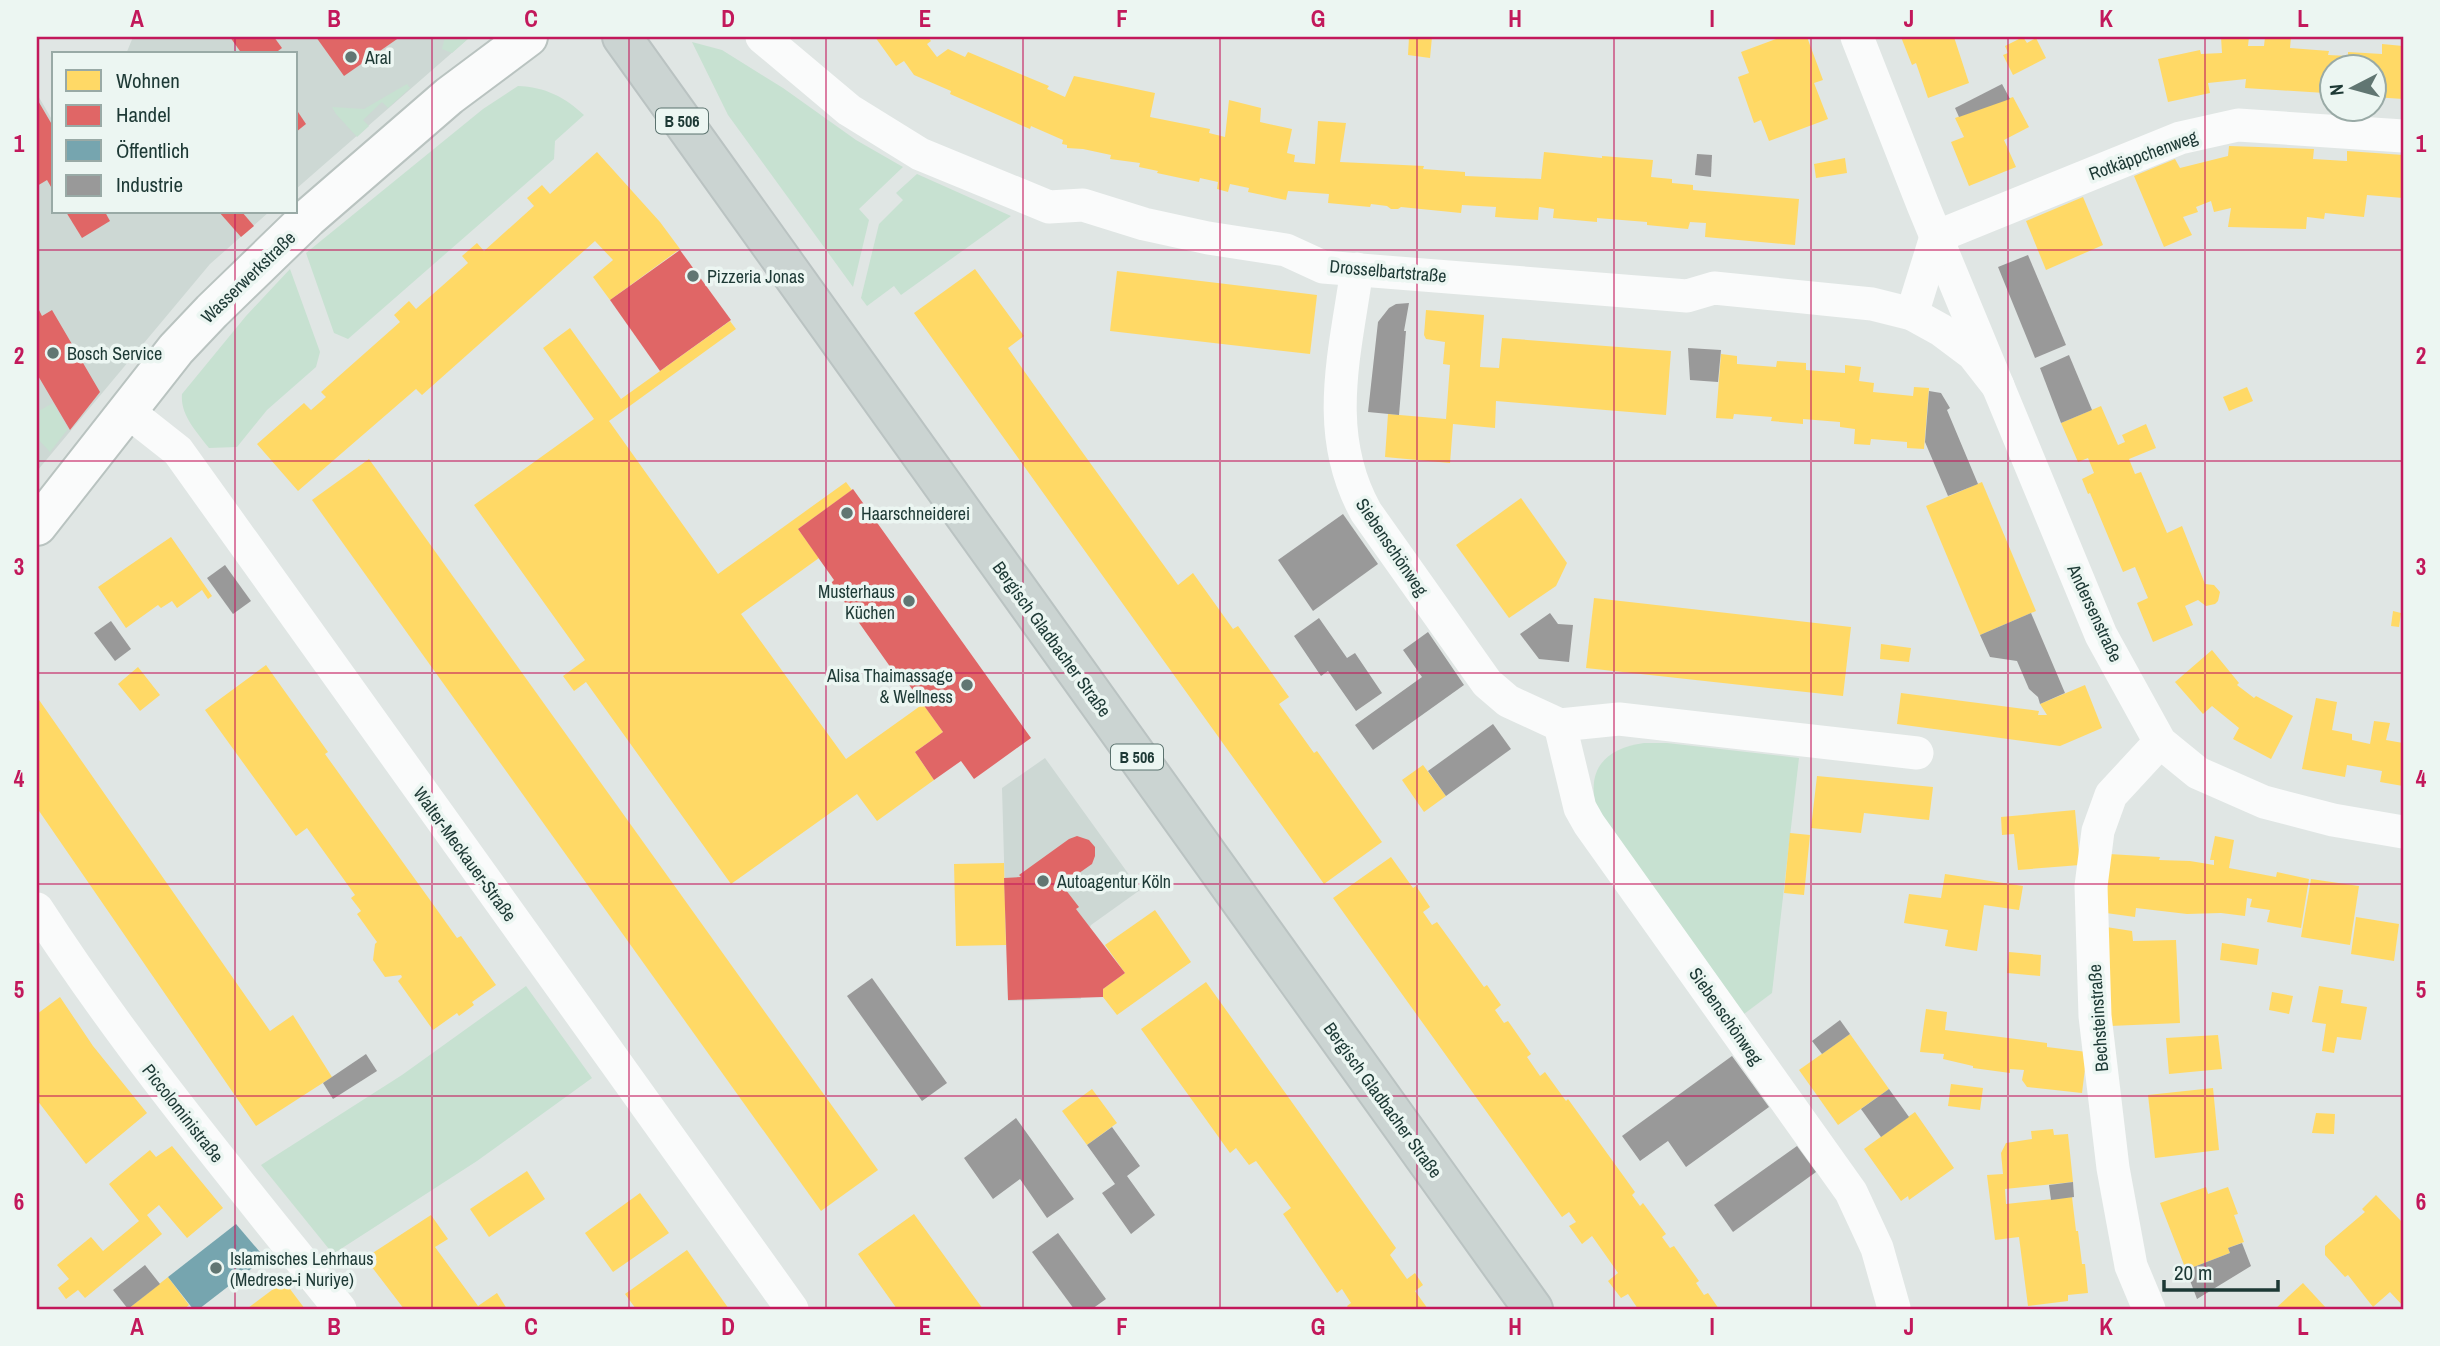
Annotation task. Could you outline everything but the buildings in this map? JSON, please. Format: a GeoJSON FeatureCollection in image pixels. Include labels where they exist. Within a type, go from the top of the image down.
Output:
{"type":"FeatureCollection","features":[{"type":"Feature","properties":{"kind":"main road","name":"Wasserwerkstraße"},"geometry":{"type":"LineString","coordinates":[[37,526],[176,349],[308,218],[449,96],[528,37]]}},
{"type":"Feature","properties":{"kind":"main road","name":"Bergisch Gladbacher Straße"},"geometry":{"type":"LineString","coordinates":[[622,37],[1532,1309]]}},
{"type":"Feature","properties":{"kind":"street","name":"Drosselbartstraße"},"geometry":{"type":"LineString","coordinates":[[762,37],[849,110],[920,154],[1049,207],[1083,205],[1144,224],[1208,238],[1286,250],[1323,267],[1687,296],[1714,288],[1872,304],[1912,314],[1941,330],[1973,354],[1998,386]]}},
{"type":"Feature","properties":{"kind":"street","name":"Andersenstraße"},"geometry":{"type":"LineString","coordinates":[[1857,37],[1936,237],[2101,635],[2160,742],[2197,773],[2264,803],[2333,820],[2403,832]]}},
{"type":"Feature","properties":{"kind":"street","name":"Rotkäppchenweg"},"geometry":{"type":"LineString","coordinates":[[1936,237],[2180,138],[2238,125],[2403,136]]}},
{"type":"Feature","properties":{"kind":"street"},"geometry":{"type":"LineString","coordinates":[[1912,314],[1936,237]]}},
{"type":"Feature","properties":{"kind":"street","name":"Siebenschönweg"},"geometry":{"type":"LineString","coordinates":[[1357,269],[1340,394],[1339,426],[1344,460],[1353,490],[1488,684],[1508,701],[1560,725],[1580,808],[1589,824],[1851,1192],[1877,1248],[1894,1308]]}},
{"type":"Feature","properties":{"kind":"street","name":"Walter-Meckauer-Straße"},"geometry":{"type":"LineString","coordinates":[[126,410],[178,452],[792,1309]]}},
{"type":"Feature","properties":{"kind":"street"},"geometry":{"type":"LineString","coordinates":[[1560,725],[1619,719],[1917,753]]}},
{"type":"Feature","properties":{"kind":"street","name":"Bechsteinstraße"},"geometry":{"type":"LineString","coordinates":[[2149,1309],[2131,1266],[2113,1168],[2095,1016],[2091,886],[2098,831],[2111,795],[2160,742]]}},
{"type":"Feature","properties":{"kind":"street","name":"Piccoloministraße"},"geometry":{"type":"LineString","coordinates":[[37,909],[78,973],[168,1095],[340,1309]]}},
{"type":"Feature","properties":{"kind":"shaded area"},"geometry":{"type":"Polygon","coordinates":[[[133,37],[470,37],[298,187],[298,52],[127,52],[133,37]]]}},
{"type":"Feature","properties":{"kind":"shaded area"},"geometry":{"type":"Polygon","coordinates":[[[37,94],[52,120],[52,214],[267,214],[210,264],[37,471],[37,94]]]}},
{"type":"Feature","properties":{"kind":"shaded area"},"geometry":{"type":"Polygon","coordinates":[[[1045,758],[1140,890],[1091,925],[1079,950],[1081,999],[1008,1001],[1002,788],[1045,758]]]}},
{"type":"Feature","properties":{"kind":"green space"},"geometry":{"type":"Polygon","coordinates":[[[445,37],[470,37],[452,53],[442,49],[445,37]]]}},
{"type":"Feature","properties":{"kind":"green space"},"geometry":{"type":"Polygon","coordinates":[[[692,42],[722,50],[783,88],[856,140],[903,167],[859,209],[869,220],[853,287],[728,115],[692,42]]]}},
{"type":"Feature","properties":{"kind":"green space"},"geometry":{"type":"Polygon","coordinates":[[[407,84],[410,88],[388,108],[382,102],[363,120],[369,126],[357,137],[332,107],[364,109],[407,84]]]}},
{"type":"Feature","properties":{"kind":"green space"},"geometry":{"type":"Polygon","coordinates":[[[518,86],[537,88],[554,94],[584,115],[555,141],[554,159],[348,339],[334,333],[306,253],[483,109],[518,86]]]}},
{"type":"Feature","properties":{"kind":"green space"},"geometry":{"type":"Polygon","coordinates":[[[917,174],[1011,216],[901,295],[894,286],[867,306],[861,298],[879,224],[903,200],[896,193],[917,174]]]}},
{"type":"Feature","properties":{"kind":"green space"},"geometry":{"type":"Polygon","coordinates":[[[290,269],[320,352],[316,367],[267,410],[237,447],[209,448],[187,416],[182,394],[246,316],[290,269]]]}},
{"type":"Feature","properties":{"kind":"green space"},"geometry":{"type":"Polygon","coordinates":[[[53,403],[68,429],[50,452],[37,438],[37,412],[53,403]]]}},
{"type":"Feature","properties":{"kind":"green space"},"geometry":{"type":"Polygon","coordinates":[[[1644,743],[1667,743],[1799,758],[1772,993],[1744,1014],[1597,809],[1594,783],[1602,763],[1619,750],[1644,743]]]}},
{"type":"Feature","properties":{"kind":"green space"},"geometry":{"type":"Polygon","coordinates":[[[526,986],[592,1078],[477,1161],[333,1254],[261,1165],[402,1075],[526,986]]]}},
{"type":"Feature","properties":{"kind":"place","name":"Aral"},"geometry":{"type":"Point","coordinates":[351,57]}},
{"type":"Feature","properties":{"kind":"place","name":"Pizzeria Jonas"},"geometry":{"type":"Point","coordinates":[693,276]}},
{"type":"Feature","properties":{"kind":"place","name":"Bosch Service"},"geometry":{"type":"Point","coordinates":[53,353]}},
{"type":"Feature","properties":{"kind":"place","name":"Haarschneiderei"},"geometry":{"type":"Point","coordinates":[847,513]}},
{"type":"Feature","properties":{"kind":"place","name":"Musterhaus Küchen"},"geometry":{"type":"Point","coordinates":[909,601]}},
{"type":"Feature","properties":{"kind":"place","name":"Alisa Thaimassage & Wellness"},"geometry":{"type":"Point","coordinates":[967,685]}},
{"type":"Feature","properties":{"kind":"place","name":"Autoagentur Köln"},"geometry":{"type":"Point","coordinates":[1043,881]}},
{"type":"Feature","properties":{"kind":"place","name":"Islamisches Lehrhaus (Medrese-i Nuriye)"},"geometry":{"type":"Point","coordinates":[216,1268]}}]}
